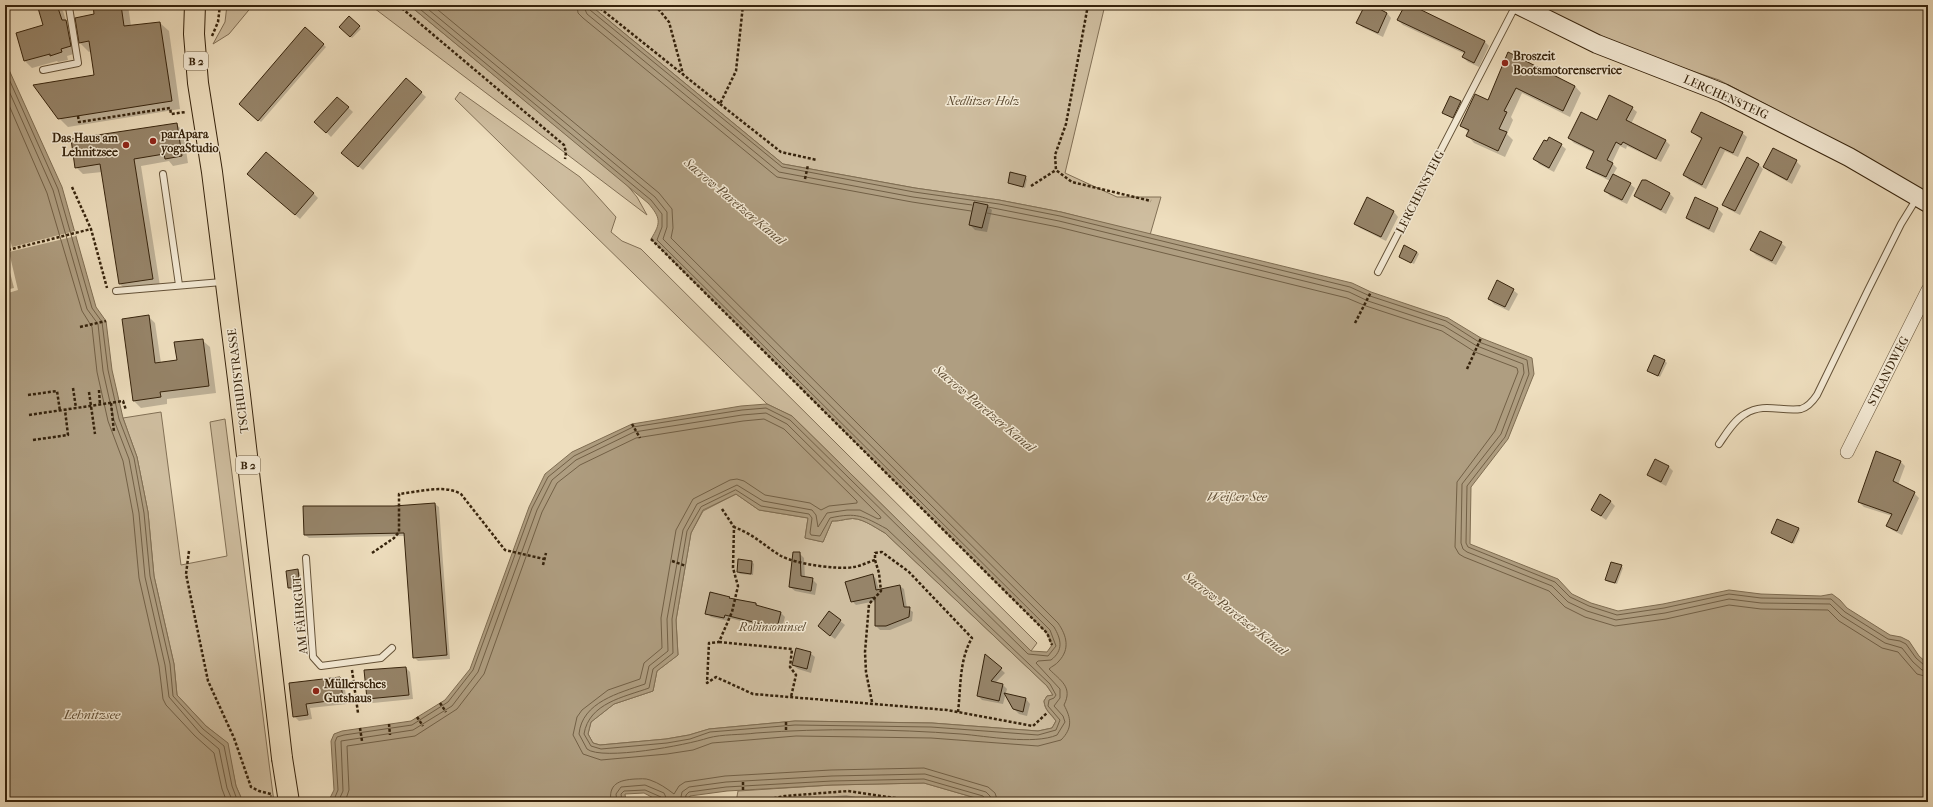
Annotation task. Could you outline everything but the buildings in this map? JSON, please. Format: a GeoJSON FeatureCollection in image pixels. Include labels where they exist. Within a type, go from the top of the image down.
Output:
{"type":"FeatureCollection","features":[{"type":"Feature","properties":{"kind":"main road","name":"TSCHUDISTRASSE"},"geometry":{"type":"LineString","coordinates":[[195,5],[194,34],[198,83],[212,172],[226,282],[282,758],[289,802]]}},
{"type":"Feature","properties":{"kind":"street","name":"LERCHENSTEIG"},"geometry":{"type":"LineString","coordinates":[[1517,5],[1598,44],[1723,93],[1849,157],[1923,200]]}},
{"type":"Feature","properties":{"kind":"street","name":"STRANDWEG"},"geometry":{"type":"LineString","coordinates":[[1847,452],[1928,290]]}},
{"type":"Feature","properties":{"kind":"lane"},"geometry":{"type":"LineString","coordinates":[[43,70],[78,63],[69,7],[74,5]]}},
{"type":"Feature","properties":{"kind":"lane","name":"LERCHENSTEIG"},"geometry":{"type":"LineString","coordinates":[[1378,272],[1517,5]]}},
{"type":"Feature","properties":{"kind":"lane"},"geometry":{"type":"LineString","coordinates":[[163,174],[179,285]]}},
{"type":"Feature","properties":{"kind":"lane"},"geometry":{"type":"LineString","coordinates":[[1719,444],[1735,422],[1745,414],[1756,409],[1773,407],[1801,409],[1810,404],[1817,395],[1902,224],[1923,200]]}},
{"type":"Feature","properties":{"kind":"lane"},"geometry":{"type":"LineString","coordinates":[[116,291],[226,282]]}},
{"type":"Feature","properties":{"kind":"lane","name":"AM FÄHRGUT"},"geometry":{"type":"LineString","coordinates":[[306,558],[313,657],[321,666],[381,658],[392,648]]}},
{"type":"Feature","properties":{"kind":"path"},"geometry":{"type":"LineString","coordinates":[[398,5],[564,145],[566,152],[564,159]]}},
{"type":"Feature","properties":{"kind":"path"},"geometry":{"type":"LineString","coordinates":[[596,5],[781,152],[817,160]]}},
{"type":"Feature","properties":{"kind":"path"},"geometry":{"type":"LineString","coordinates":[[655,5],[669,22],[683,74]]}},
{"type":"Feature","properties":{"kind":"path"},"geometry":{"type":"LineString","coordinates":[[720,104],[736,71],[743,5]]}},
{"type":"Feature","properties":{"kind":"path"},"geometry":{"type":"LineString","coordinates":[[1088,5],[1066,124],[1055,155],[1056,170],[1072,182],[1151,201]]}},
{"type":"Feature","properties":{"kind":"path"},"geometry":{"type":"LineString","coordinates":[[78,116],[80,122],[170,108],[170,114],[191,111]]}},
{"type":"Feature","properties":{"kind":"path"},"geometry":{"type":"LineString","coordinates":[[805,179],[808,165]]}},
{"type":"Feature","properties":{"kind":"path"},"geometry":{"type":"LineString","coordinates":[[1031,186],[1056,170]]}},
{"type":"Feature","properties":{"kind":"path"},"geometry":{"type":"LineString","coordinates":[[72,187],[91,229],[108,292],[116,291]]}},
{"type":"Feature","properties":{"kind":"path"},"geometry":{"type":"LineString","coordinates":[[8,250],[91,229]]}},
{"type":"Feature","properties":{"kind":"path"},"geometry":{"type":"LineString","coordinates":[[651,239],[1047,633],[1052,645]]}},
{"type":"Feature","properties":{"kind":"path"},"geometry":{"type":"LineString","coordinates":[[1355,322],[1371,292]]}},
{"type":"Feature","properties":{"kind":"path"},"geometry":{"type":"LineString","coordinates":[[80,327],[106,320]]}},
{"type":"Feature","properties":{"kind":"path"},"geometry":{"type":"LineString","coordinates":[[1467,369],[1481,338]]}},
{"type":"Feature","properties":{"kind":"path"},"geometry":{"type":"LineString","coordinates":[[72,388],[76,408]]}},
{"type":"Feature","properties":{"kind":"path"},"geometry":{"type":"LineString","coordinates":[[98,390],[100,405]]}},
{"type":"Feature","properties":{"kind":"path"},"geometry":{"type":"LineString","coordinates":[[28,395],[57,391],[60,411]]}},
{"type":"Feature","properties":{"kind":"path"},"geometry":{"type":"LineString","coordinates":[[90,392],[95,434]]}},
{"type":"Feature","properties":{"kind":"path"},"geometry":{"type":"LineString","coordinates":[[29,415],[123,401],[126,410]]}},
{"type":"Feature","properties":{"kind":"path"},"geometry":{"type":"LineString","coordinates":[[111,403],[114,432]]}},
{"type":"Feature","properties":{"kind":"path"},"geometry":{"type":"LineString","coordinates":[[33,440],[68,435],[65,410]]}},
{"type":"Feature","properties":{"kind":"path"},"geometry":{"type":"LineString","coordinates":[[632,424],[640,438]]}},
{"type":"Feature","properties":{"kind":"path"},"geometry":{"type":"LineString","coordinates":[[372,553],[394,538],[399,532],[399,494],[446,489],[454,490],[461,494],[505,550],[544,559]]}},
{"type":"Feature","properties":{"kind":"path"},"geometry":{"type":"LineString","coordinates":[[719,642],[732,612],[738,586],[734,568],[734,527],[722,509]]}},
{"type":"Feature","properties":{"kind":"path"},"geometry":{"type":"LineString","coordinates":[[734,527],[749,532],[782,556],[798,561],[854,567],[875,560]]}},
{"type":"Feature","properties":{"kind":"path"},"geometry":{"type":"LineString","coordinates":[[189,551],[186,574],[208,681],[234,738],[251,787],[271,794]]}},
{"type":"Feature","properties":{"kind":"path"},"geometry":{"type":"LineString","coordinates":[[872,702],[866,672],[869,604],[881,591],[875,553],[882,552],[909,572],[972,638],[966,649],[963,661],[958,712]]}},
{"type":"Feature","properties":{"kind":"path"},"geometry":{"type":"LineString","coordinates":[[543,565],[546,553]]}},
{"type":"Feature","properties":{"kind":"path"},"geometry":{"type":"LineString","coordinates":[[672,561],[686,566]]}},
{"type":"Feature","properties":{"kind":"path"},"geometry":{"type":"LineString","coordinates":[[791,697],[796,675],[790,667],[792,649],[719,642],[709,643],[707,682],[716,677],[753,694],[791,697],[872,702],[958,712],[1033,726],[1047,713]]}},
{"type":"Feature","properties":{"kind":"path"},"geometry":{"type":"LineString","coordinates":[[351,662],[358,713]]}},
{"type":"Feature","properties":{"kind":"path"},"geometry":{"type":"LineString","coordinates":[[440,703],[446,712]]}},
{"type":"Feature","properties":{"kind":"path"},"geometry":{"type":"LineString","coordinates":[[417,717],[424,726]]}},
{"type":"Feature","properties":{"kind":"path"},"geometry":{"type":"LineString","coordinates":[[786,722],[786,730]]}},
{"type":"Feature","properties":{"kind":"path"},"geometry":{"type":"LineString","coordinates":[[389,724],[390,735]]}},
{"type":"Feature","properties":{"kind":"path"},"geometry":{"type":"LineString","coordinates":[[360,728],[362,741]]}},
{"type":"Feature","properties":{"kind":"path"},"geometry":{"type":"LineString","coordinates":[[743,782],[743,791]]}},
{"type":"Feature","properties":{"kind":"path"},"geometry":{"type":"LineString","coordinates":[[754,802],[785,796],[848,791],[922,802]]}},
{"type":"Feature","properties":{"kind":"green space"},"geometry":{"type":"Polygon","coordinates":[[[227,5],[253,5],[229,34],[213,44],[225,22],[227,5]]]}},
{"type":"Feature","properties":{"kind":"green space"},"geometry":{"type":"Polygon","coordinates":[[[370,5],[409,5],[627,185],[637,197],[647,215],[370,5]]]}},
{"type":"Feature","properties":{"kind":"green space","name":"Nedlitzer Holz"},"geometry":{"type":"Polygon","coordinates":[[[590,5],[1105,5],[1065,173],[1117,197],[1161,197],[1150,235],[1061,212],[999,200],[915,188],[783,164],[590,5]]]}},
{"type":"Feature","properties":{"kind":"green space"},"geometry":{"type":"Polygon","coordinates":[[[1527,5],[1928,5],[1928,194],[1833,139],[1719,80],[1657,59],[1527,5]]]}},
{"type":"Feature","properties":{"kind":"green space"},"geometry":{"type":"Polygon","coordinates":[[[460,92],[580,177],[616,217],[611,232],[622,241],[641,249],[1037,643],[1031,651],[792,416],[767,404],[455,99],[460,92]]]}},
{"type":"Feature","properties":{"kind":"green space"},"geometry":{"type":"Polygon","coordinates":[[[161,412],[181,565],[227,556],[210,422],[225,419],[274,802],[271,795],[269,802],[243,802],[236,786],[227,743],[206,726],[177,695],[174,664],[154,576],[148,512],[137,457],[123,418],[161,412]]]}},
{"type":"Feature","properties":{"kind":"green space","name":"Robinsoninsel"},"geometry":{"type":"Polygon","coordinates":[[[736,494],[759,510],[808,518],[805,538],[823,542],[832,521],[853,518],[867,523],[885,533],[1047,686],[1053,695],[1047,696],[1044,701],[1047,710],[1056,721],[1052,728],[1038,731],[932,723],[795,721],[709,729],[689,735],[666,739],[600,745],[593,743],[588,734],[591,722],[614,704],[653,691],[657,671],[678,655],[676,620],[691,533],[703,511],[736,494]]]}},
{"type":"Feature","properties":{"kind":"green space"},"geometry":{"type":"Polygon","coordinates":[[[924,783],[986,801],[995,802],[736,802],[738,791],[832,785],[924,783]]]}},
{"type":"Feature","properties":{"kind":"water","name":"Weißer See"},"geometry":{"type":"Polygon","coordinates":[[[409,5],[590,5],[783,164],[915,188],[999,200],[1061,212],[1352,283],[1371,292],[1448,318],[1481,338],[1532,358],[1534,374],[1508,439],[1471,487],[1470,544],[1558,579],[1572,594],[1591,603],[1618,611],[1663,604],[1729,590],[1761,594],[1821,596],[1832,594],[1847,608],[1890,635],[1901,637],[1909,641],[1919,656],[1928,664],[1928,802],[995,802],[986,801],[924,783],[832,785],[727,791],[690,796],[688,802],[661,802],[644,793],[625,794],[626,802],[328,802],[334,790],[331,741],[334,734],[342,731],[411,721],[445,700],[470,669],[529,507],[545,474],[572,452],[632,424],[741,406],[767,404],[792,416],[1031,651],[1047,652],[1052,645],[1047,633],[651,239],[657,229],[658,221],[655,213],[648,203],[409,5]],[[736,494],[703,510],[691,533],[676,620],[678,655],[657,671],[653,691],[614,704],[591,722],[588,734],[593,743],[600,745],[666,739],[689,735],[709,729],[795,721],[932,723],[1038,731],[1052,728],[1056,721],[1047,710],[1044,701],[1047,696],[1053,695],[1047,686],[885,533],[867,523],[853,518],[832,521],[823,542],[805,538],[808,518],[759,510],[736,494]]]}},
{"type":"Feature","properties":{"kind":"water","name":"Lehnitzsee"},"geometry":{"type":"Polygon","coordinates":[[[5,61],[62,187],[96,307],[106,321],[112,370],[123,418],[137,457],[148,512],[154,576],[174,664],[177,695],[206,726],[228,743],[236,786],[243,802],[5,802],[5,61]]]}},
{"type":"Feature","properties":{"kind":"pier"},"geometry":{"type":"Polygon","coordinates":[[[5,220],[12,247],[75,231],[76,236],[9,252],[18,290],[5,294],[5,290],[14,288],[5,253],[5,220]]]}},
{"type":"Feature","properties":{"kind":"place","name":"Broszeit Bootsmotorenservice"},"geometry":{"type":"Point","coordinates":[1505,63]}},
{"type":"Feature","properties":{"kind":"place","name":"parApara yogaStudio"},"geometry":{"type":"Point","coordinates":[153,141]}},
{"type":"Feature","properties":{"kind":"place","name":"Das Haus am Lehnitzsee"},"geometry":{"type":"Point","coordinates":[126,145]}},
{"type":"Feature","properties":{"kind":"place","name":"Müllersches Gutshaus"},"geometry":{"type":"Point","coordinates":[316,691]}},
{"type":"Feature","properties":{"kind":"water label","name":"Sacrow-Paretzer Kanal"},"geometry":{"type":"Point","coordinates":[735,201]}},
{"type":"Feature","properties":{"kind":"water label","name":"Sacrow-Paretzer Kanal"},"geometry":{"type":"Point","coordinates":[985,408]}},
{"type":"Feature","properties":{"kind":"water label","name":"Sacrow-Paretzer Kanal"},"geometry":{"type":"Point","coordinates":[1236,613]}}]}
